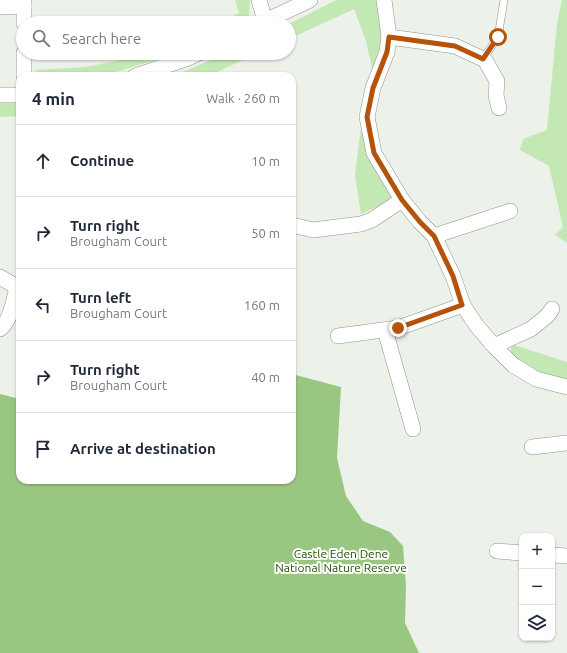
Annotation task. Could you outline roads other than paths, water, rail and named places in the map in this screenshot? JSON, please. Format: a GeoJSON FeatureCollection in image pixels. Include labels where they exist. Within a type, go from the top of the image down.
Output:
{"type":"FeatureCollection","features":[{"type":"Feature","properties":{"kind":"street"},"geometry":{"type":"LineString","coordinates":[[259,0],[262,16]]}},
{"type":"Feature","properties":{"kind":"street"},"geometry":{"type":"LineString","coordinates":[[276,16],[310,0]]}},
{"type":"Feature","properties":{"kind":"street"},"geometry":{"type":"LineString","coordinates":[[384,0],[389,37],[387,52],[373,88],[367,117],[374,153],[402,200],[434,236],[453,276],[462,305],[476,325],[494,346],[513,364],[536,379],[567,388]]}},
{"type":"Feature","properties":{"kind":"street"},"geometry":{"type":"LineString","coordinates":[[0,7],[24,3],[24,16]]}},
{"type":"Feature","properties":{"kind":"street"},"geometry":{"type":"LineString","coordinates":[[389,37],[455,46],[485,60],[497,81],[496,95],[499,108]]}},
{"type":"Feature","properties":{"kind":"street"},"geometry":{"type":"LineString","coordinates":[[24,60],[24,72]]}},
{"type":"Feature","properties":{"kind":"street"},"geometry":{"type":"LineString","coordinates":[[147,72],[183,60]]}},
{"type":"Feature","properties":{"kind":"street"},"geometry":{"type":"LineString","coordinates":[[0,95],[16,95]]}},
{"type":"Feature","properties":{"kind":"street"},"geometry":{"type":"LineString","coordinates":[[296,226],[313,230],[361,224],[372,220],[402,200]]}},
{"type":"Feature","properties":{"kind":"street"},"geometry":{"type":"LineString","coordinates":[[434,236],[510,211]]}},
{"type":"Feature","properties":{"kind":"street"},"geometry":{"type":"LineString","coordinates":[[0,277],[16,285]]}},
{"type":"Feature","properties":{"kind":"street"},"geometry":{"type":"LineString","coordinates":[[0,329],[4,326],[7,320],[16,294]]}},
{"type":"Feature","properties":{"kind":"street"},"geometry":{"type":"LineString","coordinates":[[338,336],[398,328],[462,305]]}},
{"type":"Feature","properties":{"kind":"street"},"geometry":{"type":"LineString","coordinates":[[494,346],[531,329],[547,316],[552,309]]}},
{"type":"Feature","properties":{"kind":"street"},"geometry":{"type":"LineString","coordinates":[[385,330],[413,429]]}},
{"type":"Feature","properties":{"kind":"street"},"geometry":{"type":"LineString","coordinates":[[532,447],[567,443]]}},
{"type":"Feature","properties":{"kind":"street"},"geometry":{"type":"LineString","coordinates":[[497,551],[519,553]]}},
{"type":"Feature","properties":{"kind":"street"},"geometry":{"type":"LineString","coordinates":[[555,555],[567,556]]}},
{"type":"Feature","properties":{"kind":"lane"},"geometry":{"type":"LineString","coordinates":[[483,59],[498,37],[504,0]]}},
{"type":"Feature","properties":{"kind":"park label","name":"Castle Eden Dene National Nature Reserve"},"geometry":{"type":"Point","coordinates":[341,560]}}]}
